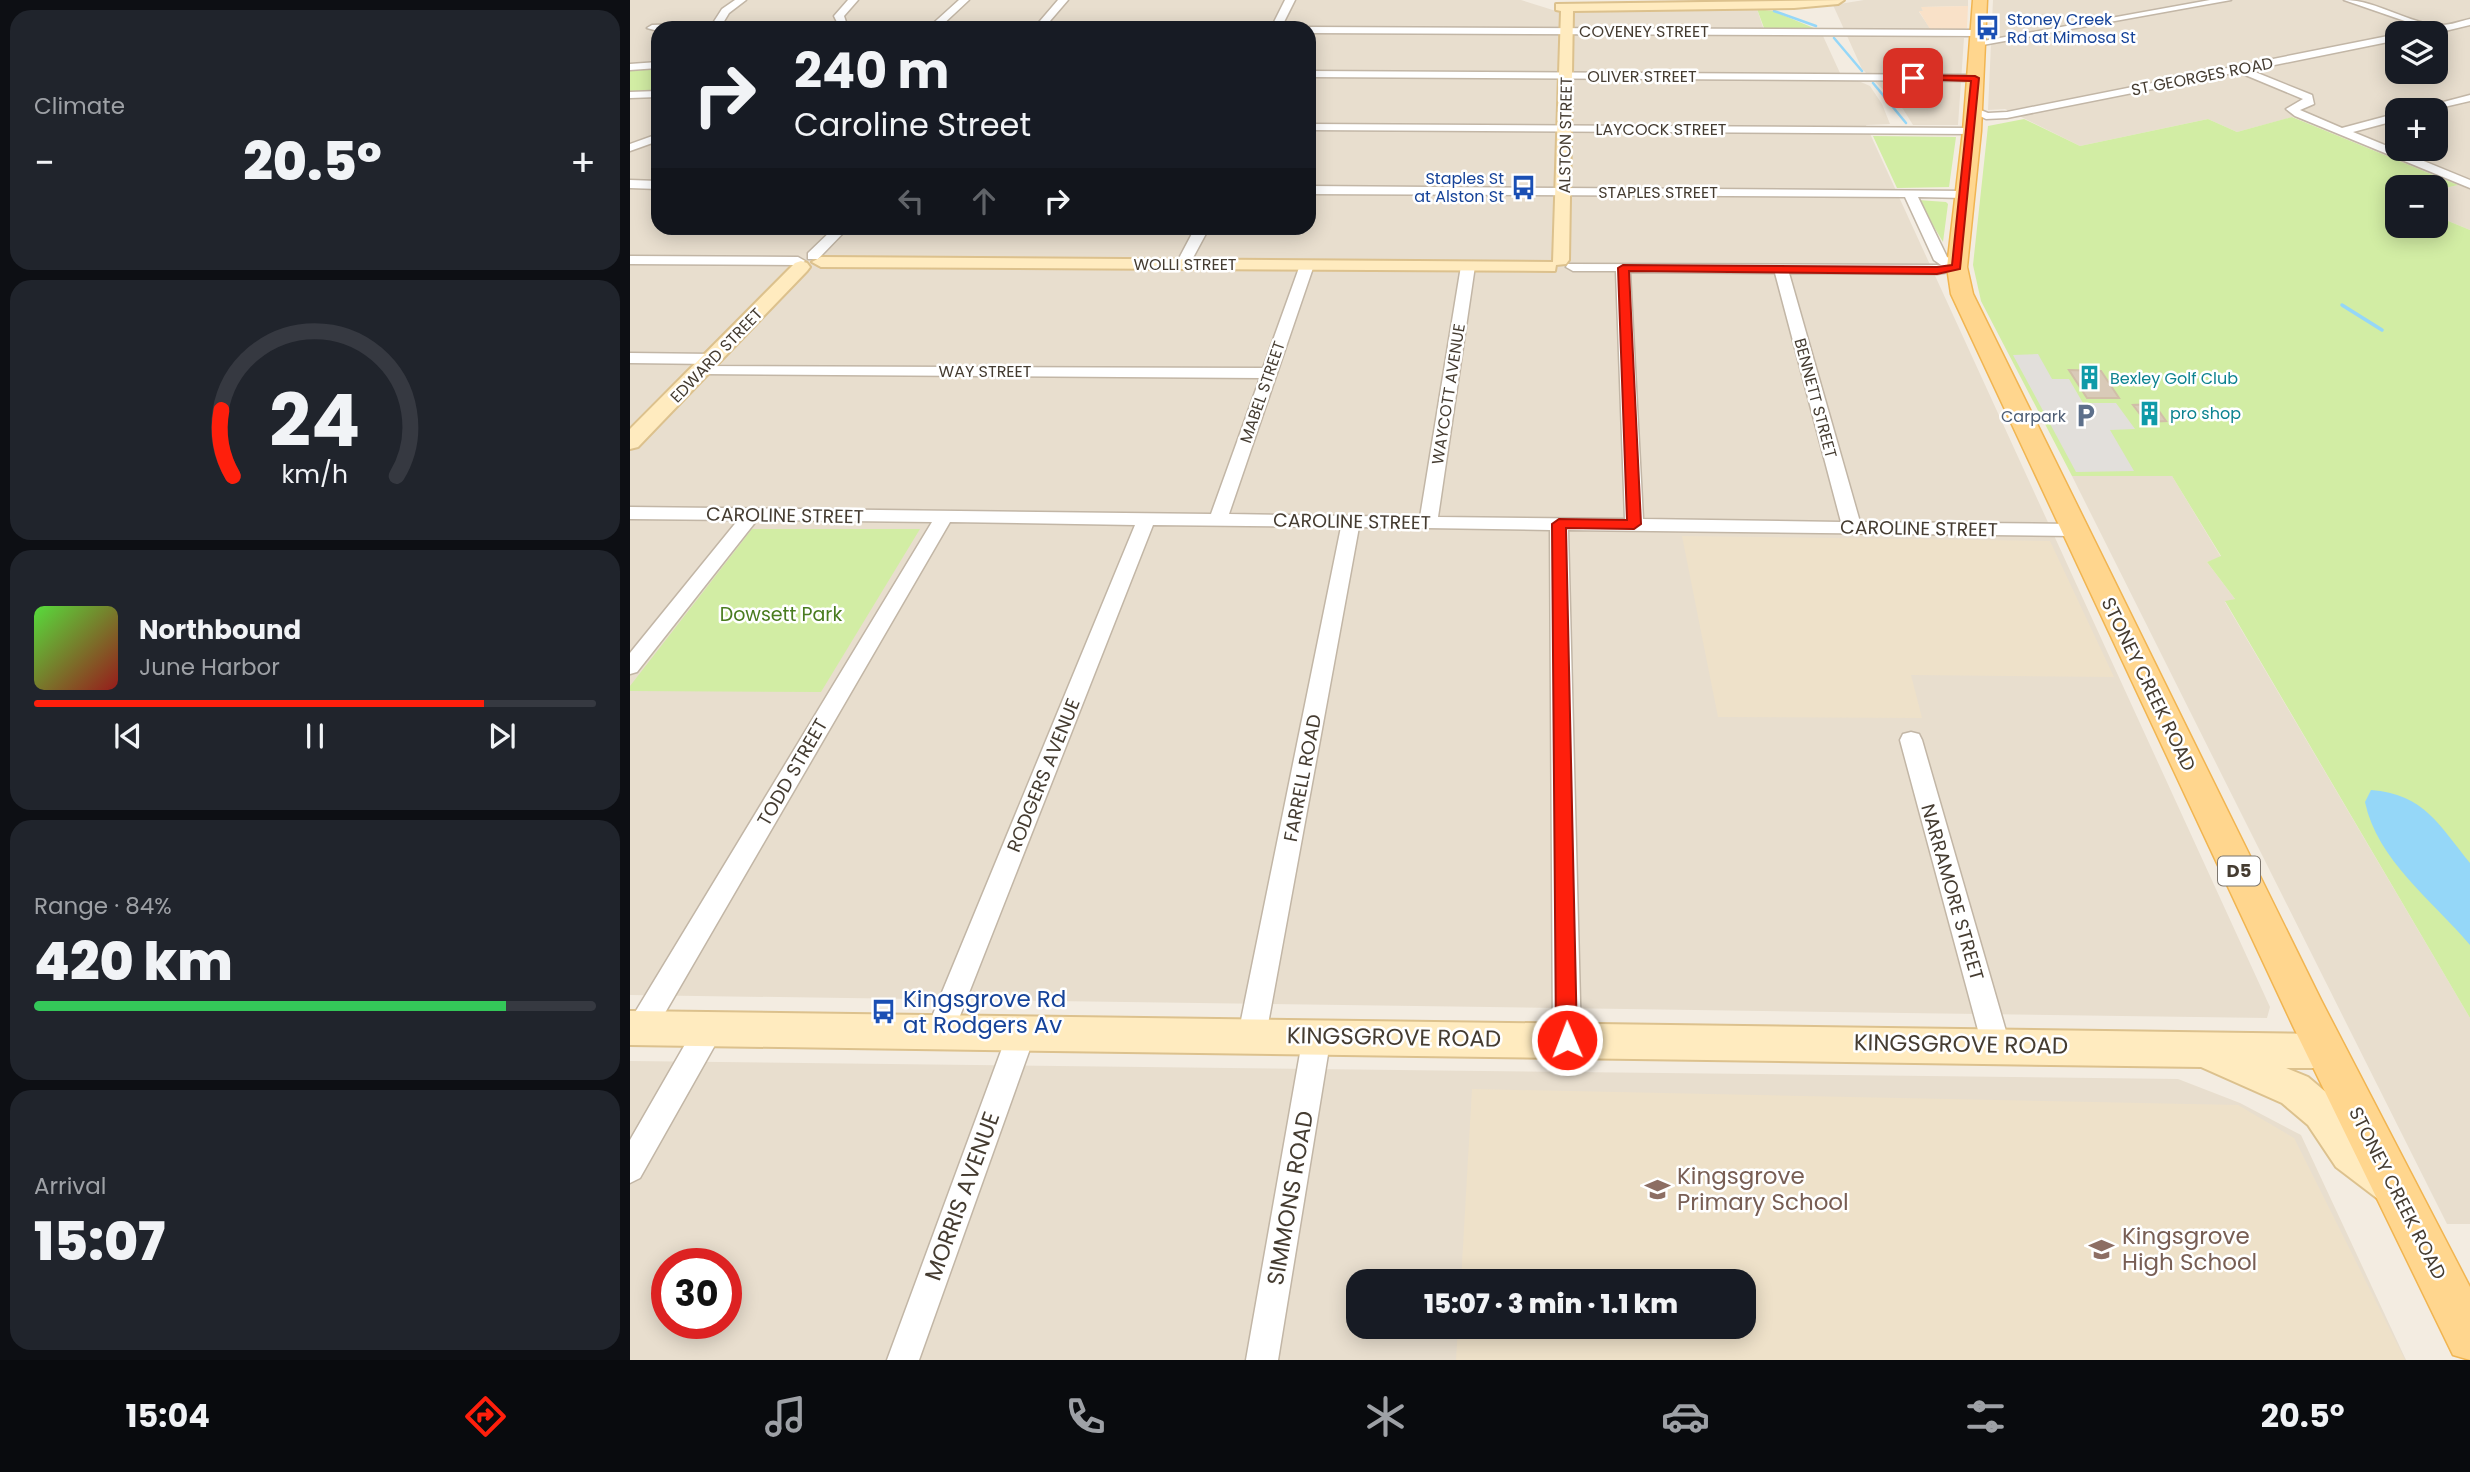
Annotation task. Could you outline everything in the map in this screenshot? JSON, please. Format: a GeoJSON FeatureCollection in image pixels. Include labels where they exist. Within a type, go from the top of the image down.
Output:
{"type":"FeatureCollection","features":[{"type":"Feature","properties":{"kind":"main road","name":"STONEY CREEK ROAD"},"geometry":{"type":"LineString","coordinates":[[1980,0],[1972,122],[1956,267],[1966,304],[2326,1051],[2470,1338]]}},
{"type":"Feature","properties":{"kind":"street"},"geometry":{"type":"LineString","coordinates":[[719,21],[725,11],[741,0]]}},
{"type":"Feature","properties":{"kind":"street"},"geometry":{"type":"LineString","coordinates":[[841,21],[839,16],[853,0]]}},
{"type":"Feature","properties":{"kind":"street"},"geometry":{"type":"LineString","coordinates":[[941,21],[964,0]]}},
{"type":"Feature","properties":{"kind":"street"},"geometry":{"type":"LineString","coordinates":[[1045,21],[1063,0]]}},
{"type":"Feature","properties":{"kind":"street"},"geometry":{"type":"LineString","coordinates":[[1280,21],[1290,0]]}},
{"type":"Feature","properties":{"kind":"street"},"geometry":{"type":"LineString","coordinates":[[1546,3],[1566,8],[1838,0]]}},
{"type":"Feature","properties":{"kind":"street","name":"COVENEY STREET"},"geometry":{"type":"LineString","coordinates":[[1316,30],[1978,38],[2226,0]]}},
{"type":"Feature","properties":{"kind":"street"},"geometry":{"type":"LineString","coordinates":[[2349,0],[2414,21]]}},
{"type":"Feature","properties":{"kind":"street","name":"ALSTON STREET"},"geometry":{"type":"LineString","coordinates":[[1561,264],[1566,8]]}},
{"type":"Feature","properties":{"kind":"street"},"geometry":{"type":"LineString","coordinates":[[2448,27],[2470,22]]}},
{"type":"Feature","properties":{"kind":"street"},"geometry":{"type":"LineString","coordinates":[[2448,32],[2462,37]]}},
{"type":"Feature","properties":{"kind":"street","name":"ST GEORGES ROAD"},"geometry":{"type":"LineString","coordinates":[[1972,122],[2385,40]]}},
{"type":"Feature","properties":{"kind":"street"},"geometry":{"type":"LineString","coordinates":[[630,67],[651,66]]}},
{"type":"Feature","properties":{"kind":"street"},"geometry":{"type":"LineString","coordinates":[[2241,69],[2308,97],[2310,102],[2291,109],[2470,184]]}},
{"type":"Feature","properties":{"kind":"street","name":"OLIVER STREET"},"geometry":{"type":"LineString","coordinates":[[1316,74],[1975,78]]}},
{"type":"Feature","properties":{"kind":"street"},"geometry":{"type":"LineString","coordinates":[[630,95],[651,94]]}},
{"type":"Feature","properties":{"kind":"street"},"geometry":{"type":"LineString","coordinates":[[2448,103],[2470,98]]}},
{"type":"Feature","properties":{"kind":"street"},"geometry":{"type":"LineString","coordinates":[[2456,101],[2470,106]]}},
{"type":"Feature","properties":{"kind":"street"},"geometry":{"type":"LineString","coordinates":[[2343,131],[2385,120]]}},
{"type":"Feature","properties":{"kind":"street","name":"LAYCOCK STREET"},"geometry":{"type":"LineString","coordinates":[[1316,127],[1564,128],[1972,122]]}},
{"type":"Feature","properties":{"kind":"street"},"geometry":{"type":"LineString","coordinates":[[630,148],[651,140]]}},
{"type":"Feature","properties":{"kind":"street"},"geometry":{"type":"LineString","coordinates":[[630,184],[651,185]]}},
{"type":"Feature","properties":{"kind":"street","name":"STAPLES STREET"},"geometry":{"type":"LineString","coordinates":[[1316,190],[1965,194]]}},
{"type":"Feature","properties":{"kind":"street"},"geometry":{"type":"LineString","coordinates":[[1910,194],[1941,260],[1956,267]]}},
{"type":"Feature","properties":{"kind":"street","name":"EDWARD STREET"},"geometry":{"type":"LineString","coordinates":[[630,442],[835,235]]}},
{"type":"Feature","properties":{"kind":"street"},"geometry":{"type":"LineString","coordinates":[[1183,264],[1198,235]]}},
{"type":"Feature","properties":{"kind":"street","name":"WOLLI STREET"},"geometry":{"type":"LineString","coordinates":[[630,260],[1468,266],[1561,264],[1623,268],[1937,271],[1956,267]]}},
{"type":"Feature","properties":{"kind":"street","name":"MABEL STREET"},"geometry":{"type":"LineString","coordinates":[[1218,520],[1307,265]]}},
{"type":"Feature","properties":{"kind":"street","name":"WAYCOTT AVENUE"},"geometry":{"type":"LineString","coordinates":[[1428,522],[1468,266]]}},
{"type":"Feature","properties":{"kind":"street"},"geometry":{"type":"LineString","coordinates":[[1623,268],[1634,524]]}},
{"type":"Feature","properties":{"kind":"street","name":"BENNETT STREET"},"geometry":{"type":"LineString","coordinates":[[1781,270],[1852,527]]}},
{"type":"Feature","properties":{"kind":"street","name":"WAY STREET"},"geometry":{"type":"LineString","coordinates":[[630,358],[707,364],[1268,373]]}},
{"type":"Feature","properties":{"kind":"street","name":"CAROLINE STREET"},"geometry":{"type":"LineString","coordinates":[[630,513],[2075,530]]}},
{"type":"Feature","properties":{"kind":"street"},"geometry":{"type":"LineString","coordinates":[[630,667],[752,514]]}},
{"type":"Feature","properties":{"kind":"street","name":"TODD STREET"},"geometry":{"type":"LineString","coordinates":[[636,1028],[944,517]]}},
{"type":"Feature","properties":{"kind":"street","name":"RODGERS AVENUE"},"geometry":{"type":"LineString","coordinates":[[940,1031],[1146,519]]}},
{"type":"Feature","properties":{"kind":"street","name":"FARRELL ROAD"},"geometry":{"type":"LineString","coordinates":[[1252,1035],[1351,521]]}},
{"type":"Feature","properties":{"kind":"street"},"geometry":{"type":"LineString","coordinates":[[1559,524],[1567,1040]]}},
{"type":"Feature","properties":{"kind":"street","name":"NARRAMORE STREET"},"geometry":{"type":"LineString","coordinates":[[1911,740],[1996,1045]]}},
{"type":"Feature","properties":{"kind":"street","name":"KINGSGROVE ROAD"},"geometry":{"type":"LineString","coordinates":[[636,1028],[2326,1051]]}},
{"type":"Feature","properties":{"kind":"street"},"geometry":{"type":"LineString","coordinates":[[630,1168],[709,1029]]}},
{"type":"Feature","properties":{"kind":"street","name":"MORRIS AVENUE"},"geometry":{"type":"LineString","coordinates":[[903,1360],[1022,1032]]}},
{"type":"Feature","properties":{"kind":"street","name":"SIMMONS ROAD"},"geometry":{"type":"LineString","coordinates":[[1262,1360],[1317,1036]]}},
{"type":"Feature","properties":{"kind":"street"},"geometry":{"type":"LineString","coordinates":[[2195,1048],[2295,1090],[2321,1112],[2350,1153],[2395,1187]]}},
{"type":"Feature","properties":{"kind":"street"},"geometry":{"type":"LineString","coordinates":[[2429,1255],[2470,1294]]}},
{"type":"Feature","properties":{"kind":"shaded area"},"geometry":{"type":"Polygon","coordinates":[[[630,0],[1521,0],[1556,11],[1757,9],[1766,36],[1823,36],[1840,73],[1870,86],[1882,104],[1890,124],[1866,125],[2270,1007],[2267,1018],[630,995],[630,0]]]}},
{"type":"Feature","properties":{"kind":"shaded area"},"geometry":{"type":"Polygon","coordinates":[[[1864,0],[1968,0],[1968,6],[1922,7],[1923,11],[1919,12],[1936,37],[1964,38],[1958,125],[1913,125],[1903,109],[1862,69],[1833,5],[1864,0]]]}},
{"type":"Feature","properties":{"kind":"shaded area"},"geometry":{"type":"Polygon","coordinates":[[[1993,0],[2470,0],[2470,230],[2448,221],[2448,187],[2457,185],[2448,181],[2448,175],[2433,175],[2399,161],[2448,161],[2448,98],[2385,98],[2385,155],[2293,117],[2237,132],[2208,119],[2080,146],[2005,109],[1988,110],[1993,0]]]}},
{"type":"Feature","properties":{"kind":"shaded area"},"geometry":{"type":"Polygon","coordinates":[[[1968,6],[1967,28],[1964,29],[1930,29],[1919,11],[1923,11],[1921,7],[1968,6]]]}},
{"type":"Feature","properties":{"kind":"shaded area","name":"Carpark"},"geometry":{"type":"Polygon","coordinates":[[[2038,354],[2052,379],[2069,379],[2083,403],[2116,403],[2135,429],[2110,430],[2134,471],[2076,472],[2013,355],[2038,354]]]}},
{"type":"Feature","properties":{"kind":"shaded area"},"geometry":{"type":"Polygon","coordinates":[[[2072,476],[2172,476],[2221,557],[2207,562],[2235,599],[2225,602],[2470,1018],[2470,1224],[2447,1224],[2072,476]]]}},
{"type":"Feature","properties":{"kind":"shaded area"},"geometry":{"type":"Polygon","coordinates":[[[1682,536],[2050,541],[2114,677],[1911,675],[1922,718],[1718,717],[1682,536]]]}},
{"type":"Feature","properties":{"kind":"shaded area"},"geometry":{"type":"Polygon","coordinates":[[[630,1061],[2178,1079],[2240,1103],[2301,1135],[2406,1360],[630,1360],[630,1061]]]}},
{"type":"Feature","properties":{"kind":"shaded area","name":"Kingsgrove High School"},"geometry":{"type":"Polygon","coordinates":[[[1472,1089],[2238,1105],[2294,1138],[2405,1360],[1456,1360],[1457,1339],[1756,1339],[1756,1269],[1462,1269],[1472,1089]]]}},
{"type":"Feature","properties":{"kind":"green space"},"geometry":{"type":"Polygon","coordinates":[[[1757,9],[1773,11],[1816,29],[1764,28],[1757,9]]]}},
{"type":"Feature","properties":{"kind":"green space"},"geometry":{"type":"Polygon","coordinates":[[[651,68],[651,91],[630,92],[630,70],[651,68]]]}},
{"type":"Feature","properties":{"kind":"green space"},"geometry":{"type":"Polygon","coordinates":[[[2292,117],[2385,155],[2385,161],[2399,161],[2434,175],[2385,175],[2385,238],[2448,238],[2448,221],[2470,230],[2470,1018],[2225,601],[2235,599],[2207,562],[2221,556],[2172,476],[2072,476],[1981,301],[1973,265],[1988,126],[2024,119],[2080,146],[2208,119],[2237,132],[2292,117]]]}},
{"type":"Feature","properties":{"kind":"green space"},"geometry":{"type":"Polygon","coordinates":[[[1873,136],[1956,137],[1949,187],[1897,188],[1873,136]]]}},
{"type":"Feature","properties":{"kind":"green space"},"geometry":{"type":"Polygon","coordinates":[[[2448,181],[2458,185],[2448,187],[2448,181]]]}},
{"type":"Feature","properties":{"kind":"green space"},"geometry":{"type":"Polygon","coordinates":[[[1918,200],[1948,204],[1943,242],[1918,200]]]}},
{"type":"Feature","properties":{"kind":"green space","name":"Dowsett Park"},"geometry":{"type":"Polygon","coordinates":[[[752,529],[920,529],[821,692],[630,691],[630,686],[752,529]]]}},
{"type":"Feature","properties":{"kind":"water"},"geometry":{"type":"Polygon","coordinates":[[[2371,790],[2389,793],[2417,805],[2439,824],[2470,863],[2470,945],[2408,879],[2381,843],[2365,802],[2371,790]]]}},
{"type":"Feature","properties":{"kind":"building","name":"Bexley Golf Club"},"geometry":{"type":"Polygon","coordinates":[[[2069,370],[2101,371],[2119,398],[2087,398],[2069,370]]]}},
{"type":"Feature","properties":{"kind":"building","name":"pro shop"},"geometry":{"type":"Polygon","coordinates":[[[2154,404],[2166,421],[2146,422],[2133,405],[2154,404]]]}},
{"type":"Feature","properties":{"kind":"waterway"},"geometry":{"type":"LineString","coordinates":[[1774,11],[1816,26]]}},
{"type":"Feature","properties":{"kind":"waterway"},"geometry":{"type":"LineString","coordinates":[[1834,38],[1862,71]]}},
{"type":"Feature","properties":{"kind":"waterway"},"geometry":{"type":"LineString","coordinates":[[1873,83],[1906,123]]}},
{"type":"Feature","properties":{"kind":"waterway"},"geometry":{"type":"LineString","coordinates":[[2342,305],[2382,330]]}},
{"type":"Feature","properties":{"kind":"place","name":"Stoney Creek Rd at Mimosa St"},"geometry":{"type":"Point","coordinates":[1987,28]}},
{"type":"Feature","properties":{"kind":"place","name":"Staples St at Alston St"},"geometry":{"type":"Point","coordinates":[1524,187]}},
{"type":"Feature","properties":{"kind":"place","name":"Bexley Golf Club"},"geometry":{"type":"Point","coordinates":[2090,378]}},
{"type":"Feature","properties":{"kind":"place","name":"pro shop"},"geometry":{"type":"Point","coordinates":[2150,413]}},
{"type":"Feature","properties":{"kind":"place","name":"Carpark"},"geometry":{"type":"Point","coordinates":[2086,416]}},
{"type":"Feature","properties":{"kind":"place","name":"Kingsgrove Rd at Rodgers Av"},"geometry":{"type":"Point","coordinates":[883,1012]}},
{"type":"Feature","properties":{"kind":"place","name":"Kingsgrove Primary School"},"geometry":{"type":"Point","coordinates":[1657,1189]}},
{"type":"Feature","properties":{"kind":"place","name":"Kingsgrove High School"},"geometry":{"type":"Point","coordinates":[2102,1249]}},
{"type":"Feature","properties":{"kind":"route"},"geometry":{"type":"LineString","coordinates":[[1567,1040],[1559,524],[1634,524],[1623,268],[1937,271],[1956,267],[1972,131],[1975,78],[1913,78]]}}]}
